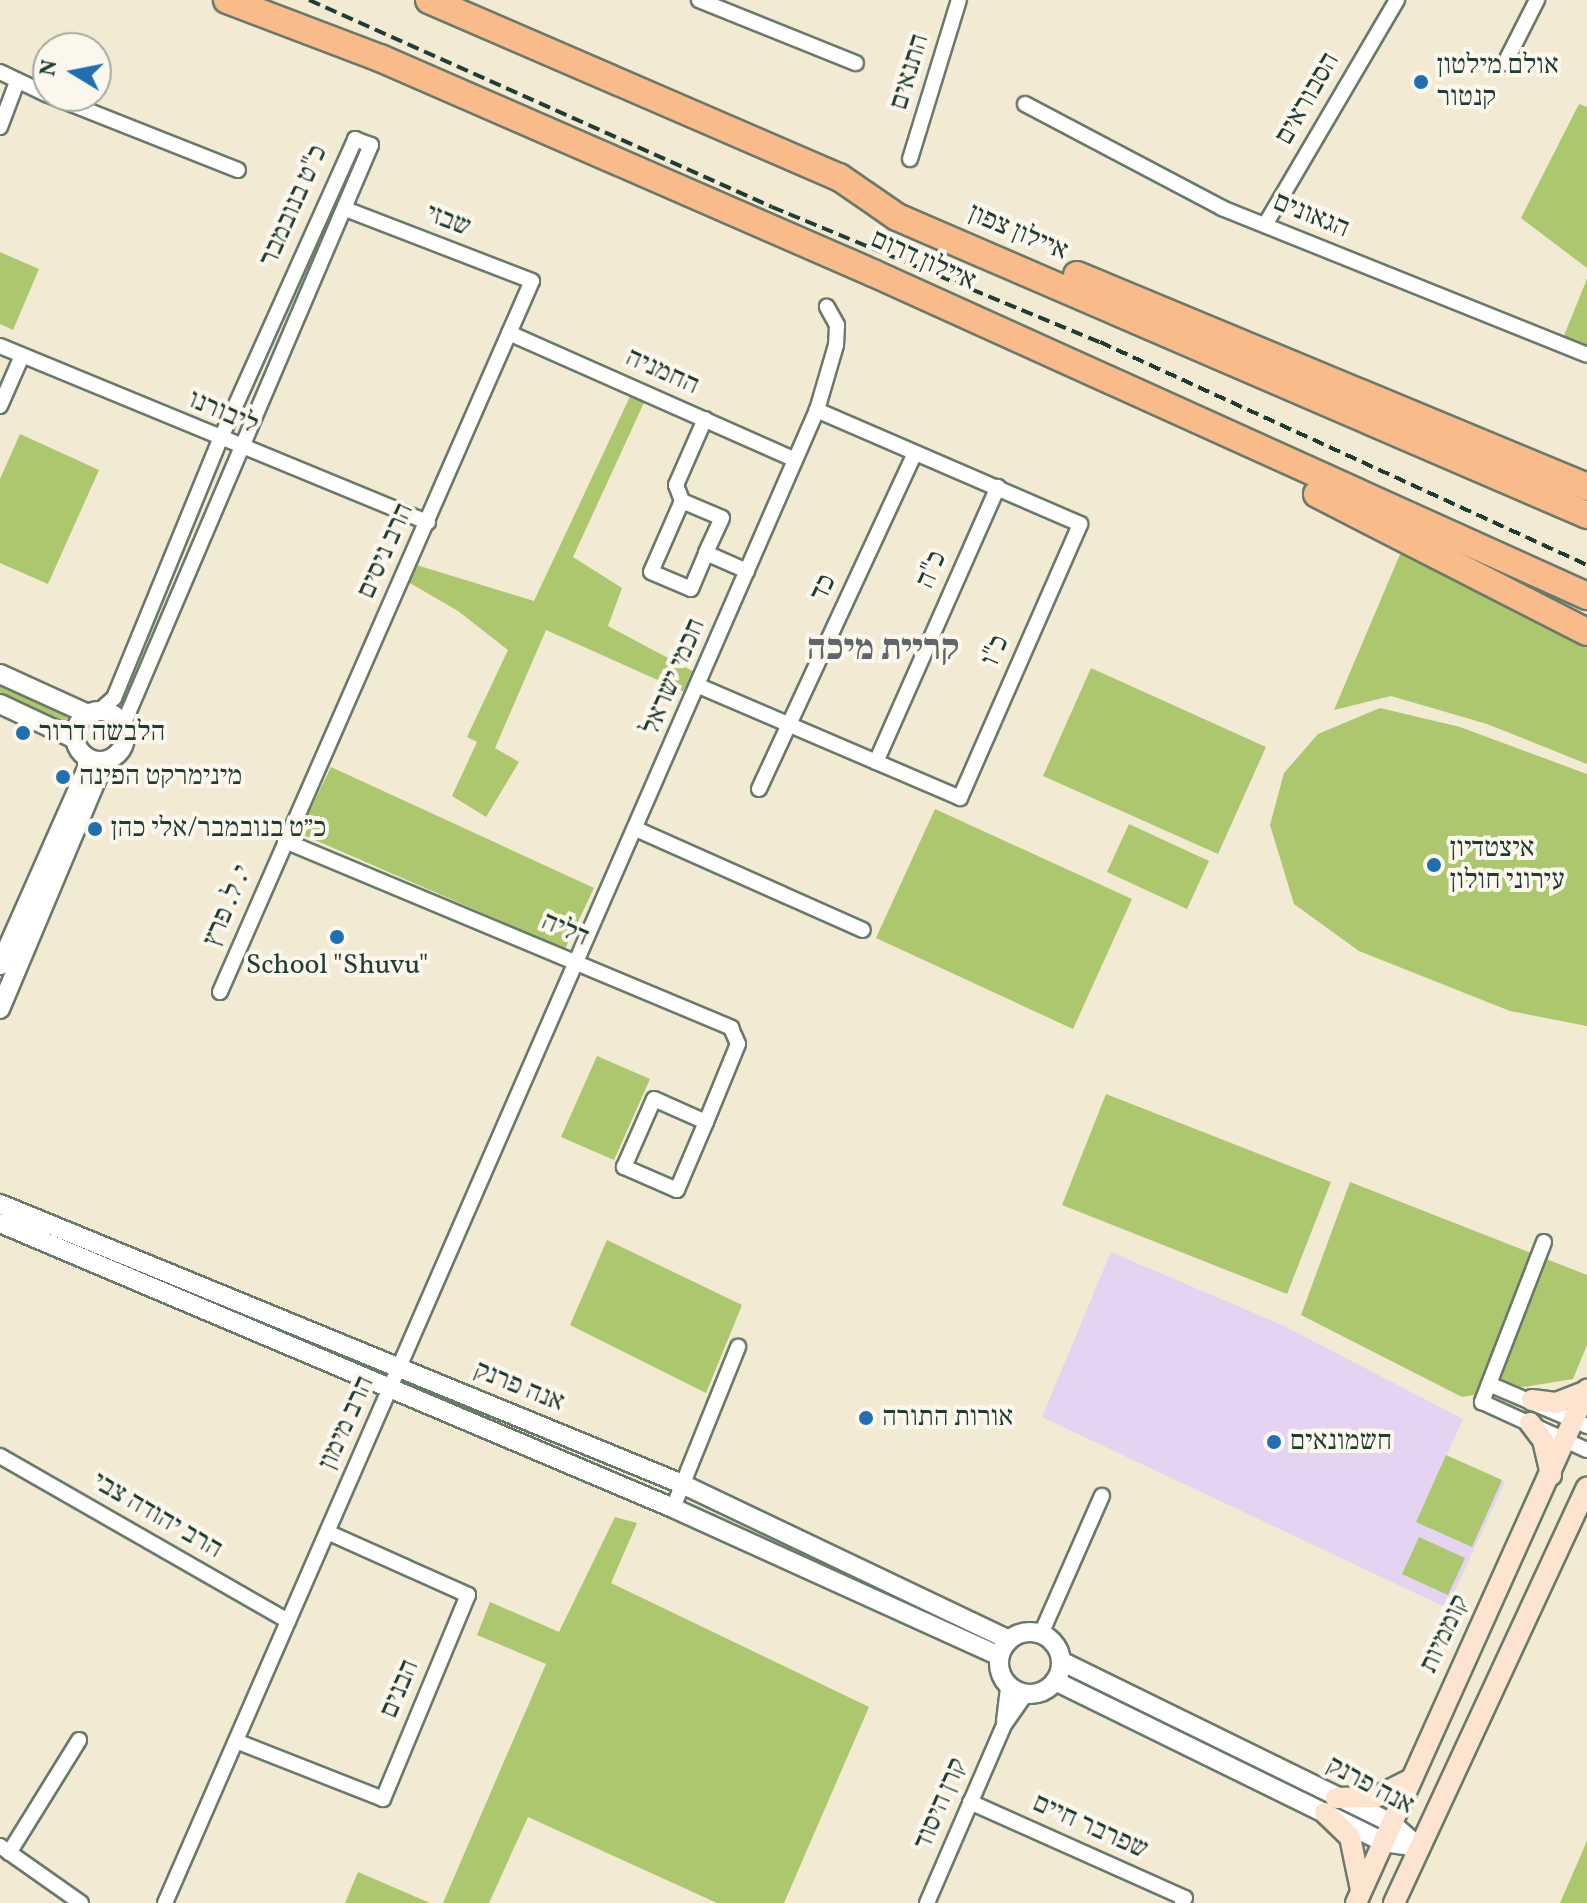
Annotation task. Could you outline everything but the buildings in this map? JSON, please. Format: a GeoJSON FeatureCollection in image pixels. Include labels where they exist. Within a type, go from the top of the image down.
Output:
{"type":"FeatureCollection","features":[{"type":"Feature","properties":{"kind":"highway","name":"איילון דרום"},"geometry":{"type":"LineString","coordinates":[[227,0],[380,58],[994,328],[1587,596]]}},
{"type":"Feature","properties":{"kind":"highway","name":"איילון צפון"},"geometry":{"type":"LineString","coordinates":[[429,0],[839,177],[897,217],[1587,515]]}},
{"type":"Feature","properties":{"kind":"highway"},"geometry":{"type":"LineString","coordinates":[[839,177],[1587,487]]}},
{"type":"Feature","properties":{"kind":"highway"},"geometry":{"type":"LineString","coordinates":[[994,328],[1587,632]]}},
{"type":"Feature","properties":{"kind":"main road"},"geometry":{"type":"LineString","coordinates":[[1532,1400],[1556,1403],[1587,1390]]}},
{"type":"Feature","properties":{"kind":"main road","name":"קוממיות"},"geometry":{"type":"LineString","coordinates":[[1358,1897],[1407,1781],[1567,1441],[1581,1423],[1587,1390]]}},
{"type":"Feature","properties":{"kind":"main road"},"geometry":{"type":"LineString","coordinates":[[1530,1423],[1543,1440],[1551,1475]]}},
{"type":"Feature","properties":{"kind":"main road"},"geometry":{"type":"LineString","coordinates":[[1394,1903],[1587,1488]]}},
{"type":"Feature","properties":{"kind":"main road"},"geometry":{"type":"LineString","coordinates":[[1358,1897],[1350,1837],[1331,1806],[1376,1797],[1407,1781]]}},
{"type":"Feature","properties":{"kind":"street"},"geometry":{"type":"LineString","coordinates":[[699,0],[856,63]]}},
{"type":"Feature","properties":{"kind":"street","name":"התנאים"},"geometry":{"type":"LineString","coordinates":[[910,159],[959,0]]}},
{"type":"Feature","properties":{"kind":"street","name":"הסבוראים"},"geometry":{"type":"LineString","coordinates":[[1265,225],[1397,0]]}},
{"type":"Feature","properties":{"kind":"street"},"geometry":{"type":"LineString","coordinates":[[1505,63],[1537,0]]}},
{"type":"Feature","properties":{"kind":"street"},"geometry":{"type":"LineString","coordinates":[[0,72],[32,88]]}},
{"type":"Feature","properties":{"kind":"street"},"geometry":{"type":"LineString","coordinates":[[0,127],[17,82]]}},
{"type":"Feature","properties":{"kind":"street","name":"הגאונים"},"geometry":{"type":"LineString","coordinates":[[1025,104],[1222,208],[1587,355]]}},
{"type":"Feature","properties":{"kind":"street"},"geometry":{"type":"LineString","coordinates":[[93,112],[238,170]]}},
{"type":"Feature","properties":{"kind":"street","name":"כ\"ט בנובמבר"},"geometry":{"type":"LineString","coordinates":[[94,712],[114,698],[220,440],[355,139],[371,145],[123,725]]}},
{"type":"Feature","properties":{"kind":"street","name":"שבזי"},"geometry":{"type":"LineString","coordinates":[[345,209],[532,281]]}},
{"type":"Feature","properties":{"kind":"street","name":"הרב ניסים"},"geometry":{"type":"LineString","coordinates":[[285,841],[532,281]]}},
{"type":"Feature","properties":{"kind":"street","name":"חכמי ישראל"},"geometry":{"type":"LineString","coordinates":[[576,963],[817,410],[836,345],[837,325],[827,307]]}},
{"type":"Feature","properties":{"kind":"street","name":"החמניה"},"geometry":{"type":"LineString","coordinates":[[509,333],[794,459]]}},
{"type":"Feature","properties":{"kind":"street","name":"ליבורנו"},"geometry":{"type":"LineString","coordinates":[[0,346],[241,449],[428,522]]}},
{"type":"Feature","properties":{"kind":"street"},"geometry":{"type":"LineString","coordinates":[[0,406],[22,356]]}},
{"type":"Feature","properties":{"kind":"street"},"geometry":{"type":"LineString","coordinates":[[817,410],[998,487]]}},
{"type":"Feature","properties":{"kind":"street"},"geometry":{"type":"LineString","coordinates":[[682,501],[722,518],[691,589],[651,572],[682,501],[676,485],[705,419]]}},
{"type":"Feature","properties":{"kind":"street","name":"כד"},"geometry":{"type":"LineString","coordinates":[[759,789],[915,453]]}},
{"type":"Feature","properties":{"kind":"street","name":"כ\"ו"},"geometry":{"type":"LineString","coordinates":[[876,762],[960,798],[1080,524],[998,487]]}},
{"type":"Feature","properties":{"kind":"street","name":"כ\"ה"},"geometry":{"type":"LineString","coordinates":[[876,762],[998,487]]}},
{"type":"Feature","properties":{"kind":"street"},"geometry":{"type":"LineString","coordinates":[[706,553],[747,571]]}},
{"type":"Feature","properties":{"kind":"street"},"geometry":{"type":"LineString","coordinates":[[0,674],[123,725],[122,749],[95,760],[87,769],[0,965]]}},
{"type":"Feature","properties":{"kind":"street"},"geometry":{"type":"LineString","coordinates":[[699,686],[876,762]]}},
{"type":"Feature","properties":{"kind":"street"},"geometry":{"type":"LineString","coordinates":[[0,704],[75,739],[95,760]]}},
{"type":"Feature","properties":{"kind":"street"},"geometry":{"type":"LineString","coordinates":[[75,739],[94,712]]}},
{"type":"Feature","properties":{"kind":"street"},"geometry":{"type":"LineString","coordinates":[[0,1009],[95,760]]}},
{"type":"Feature","properties":{"kind":"street"},"geometry":{"type":"LineString","coordinates":[[636,829],[863,930]]}},
{"type":"Feature","properties":{"kind":"street","name":"דליה"},"geometry":{"type":"LineString","coordinates":[[285,841],[731,1028],[738,1044],[706,1122],[677,1190],[624,1167],[654,1099],[706,1122]]}},
{"type":"Feature","properties":{"kind":"street","name":"י. ל. פרץ"},"geometry":{"type":"LineString","coordinates":[[220,992],[285,841]]}},
{"type":"Feature","properties":{"kind":"street","name":"הרב מימון"},"geometry":{"type":"LineString","coordinates":[[165,1903],[576,963]]}},
{"type":"Feature","properties":{"kind":"street","name":"אנה פרנק"},"geometry":{"type":"LineString","coordinates":[[0,1204],[682,1484],[1004,1648]]}},
{"type":"Feature","properties":{"kind":"street","name":"אנה פרנק"},"geometry":{"type":"LineString","coordinates":[[0,1223],[1004,1648]]}},
{"type":"Feature","properties":{"kind":"street"},"geometry":{"type":"LineString","coordinates":[[1544,1242],[1482,1402],[1587,1450]]}},
{"type":"Feature","properties":{"kind":"street"},"geometry":{"type":"LineString","coordinates":[[673,1508],[738,1347]]}},
{"type":"Feature","properties":{"kind":"street"},"geometry":{"type":"LineString","coordinates":[[1489,1384],[1581,1423]]}},
{"type":"Feature","properties":{"kind":"street","name":"הרב יהודה צבי"},"geometry":{"type":"LineString","coordinates":[[0,1456],[288,1621]]}},
{"type":"Feature","properties":{"kind":"street"},"geometry":{"type":"LineString","coordinates":[[1041,1634],[1102,1496]]}},
{"type":"Feature","properties":{"kind":"street","name":"הבנים"},"geometry":{"type":"LineString","coordinates":[[236,1741],[383,1799],[468,1595],[327,1532]]}},
{"type":"Feature","properties":{"kind":"street"},"geometry":{"type":"LineString","coordinates":[[1029,1631],[1041,1634],[1052,1641],[1061,1661],[1055,1681],[1026,1694],[1008,1686],[1004,1648],[1029,1631]]}},
{"type":"Feature","properties":{"kind":"street","name":"אנה פרנק"},"geometry":{"type":"LineString","coordinates":[[1061,1661],[1331,1806],[1383,1842],[1419,1847]]}},
{"type":"Feature","properties":{"kind":"street","name":"אנה פרנק"},"geometry":{"type":"LineString","coordinates":[[1055,1681],[1331,1806],[1390,1822],[1419,1847]]}},
{"type":"Feature","properties":{"kind":"street","name":"קרן היסוד"},"geometry":{"type":"LineString","coordinates":[[1004,1725],[1008,1686]]}},
{"type":"Feature","properties":{"kind":"street","name":"קרן היסוד"},"geometry":{"type":"LineString","coordinates":[[927,1903],[1004,1725],[1026,1694]]}},
{"type":"Feature","properties":{"kind":"street"},"geometry":{"type":"LineString","coordinates":[[79,1740],[4,1850],[81,1903]]}},
{"type":"Feature","properties":{"kind":"street","name":"שפרבר חיים"},"geometry":{"type":"LineString","coordinates":[[970,1802],[1185,1898],[1182,1903]]}},
{"type":"Feature","properties":{"kind":"shaded area","name":"חשמונאים"},"geometry":{"type":"Polygon","coordinates":[[[1111,1252],[1284,1326],[1463,1419],[1446,1456],[1505,1482],[1447,1608],[1042,1417],[1111,1252]]]}},
{"type":"Feature","properties":{"kind":"green space"},"geometry":{"type":"Polygon","coordinates":[[[1579,104],[1587,107],[1587,268],[1521,218],[1579,104]]]}},
{"type":"Feature","properties":{"kind":"green space"},"geometry":{"type":"Polygon","coordinates":[[[0,252],[39,269],[13,330],[0,324],[0,252]]]}},
{"type":"Feature","properties":{"kind":"green space"},"geometry":{"type":"Polygon","coordinates":[[[1587,279],[1587,346],[1563,338],[1587,279]]]}},
{"type":"Feature","properties":{"kind":"green space"},"geometry":{"type":"Polygon","coordinates":[[[634,388],[648,394],[573,557],[622,588],[608,626],[698,674],[689,694],[546,630],[495,748],[519,762],[486,817],[452,796],[477,742],[467,737],[508,650],[458,611],[403,579],[410,563],[534,601],[634,388]]]}},
{"type":"Feature","properties":{"kind":"green space"},"geometry":{"type":"Polygon","coordinates":[[[20,434],[99,470],[48,584],[0,563],[0,479],[20,434]]]}},
{"type":"Feature","properties":{"kind":"green space"},"geometry":{"type":"Polygon","coordinates":[[[1401,552],[1587,646],[1587,764],[1487,724],[1391,696],[1334,710],[1401,552]]]}},
{"type":"Feature","properties":{"kind":"green space"},"geometry":{"type":"Polygon","coordinates":[[[1091,668],[1266,747],[1218,854],[1043,776],[1091,668]]]}},
{"type":"Feature","properties":{"kind":"green space"},"geometry":{"type":"Polygon","coordinates":[[[0,674],[72,708],[62,729],[0,704],[0,674]]]}},
{"type":"Feature","properties":{"kind":"green space","name":"איצטדיון עירוני חולון"},"geometry":{"type":"Polygon","coordinates":[[[1380,708],[1460,727],[1587,774],[1587,1026],[1510,1011],[1359,951],[1294,904],[1270,825],[1284,773],[1318,734],[1380,708]]]}},
{"type":"Feature","properties":{"kind":"green space"},"geometry":{"type":"Polygon","coordinates":[[[331,767],[594,888],[565,949],[299,833],[331,767]]]}},
{"type":"Feature","properties":{"kind":"green space"},"geometry":{"type":"Polygon","coordinates":[[[935,809],[1132,899],[1073,1029],[876,938],[935,809]]]}},
{"type":"Feature","properties":{"kind":"green space"},"geometry":{"type":"Polygon","coordinates":[[[1129,824],[1209,861],[1187,909],[1107,872],[1129,824]]]}},
{"type":"Feature","properties":{"kind":"green space"},"geometry":{"type":"Polygon","coordinates":[[[597,1056],[650,1079],[614,1160],[561,1137],[597,1056]]]}},
{"type":"Feature","properties":{"kind":"green space"},"geometry":{"type":"Polygon","coordinates":[[[1106,1094],[1331,1182],[1287,1294],[1062,1205],[1106,1094]]]}},
{"type":"Feature","properties":{"kind":"green space"},"geometry":{"type":"Polygon","coordinates":[[[1350,1182],[1587,1275],[1587,1345],[1573,1379],[1462,1397],[1301,1315],[1350,1182]]]}},
{"type":"Feature","properties":{"kind":"green space"},"geometry":{"type":"Polygon","coordinates":[[[607,1240],[742,1305],[706,1393],[570,1325],[607,1240]]]}},
{"type":"Feature","properties":{"kind":"green space"},"geometry":{"type":"Polygon","coordinates":[[[1446,1455],[1502,1480],[1472,1547],[1416,1522],[1446,1455]]]}},
{"type":"Feature","properties":{"kind":"green space"},"geometry":{"type":"Polygon","coordinates":[[[615,1517],[637,1523],[611,1583],[869,1707],[784,1903],[717,1903],[528,1817],[489,1903],[443,1903],[546,1664],[477,1635],[490,1602],[559,1632],[615,1517]]]}},
{"type":"Feature","properties":{"kind":"green space"},"geometry":{"type":"Polygon","coordinates":[[[1419,1537],[1465,1558],[1448,1595],[1402,1574],[1419,1537]]]}},
{"type":"Feature","properties":{"kind":"green space"},"geometry":{"type":"Polygon","coordinates":[[[1587,1841],[1587,1903],[1560,1903],[1587,1841]]]}},
{"type":"Feature","properties":{"kind":"green space"},"geometry":{"type":"Polygon","coordinates":[[[358,1872],[430,1903],[345,1903],[358,1872]]]}},
{"type":"Feature","properties":{"kind":"railway"},"geometry":{"type":"LineString","coordinates":[[309,0],[772,207],[1100,342],[1587,565]]}},
{"type":"Feature","properties":{"kind":"place","name":"אולם מילטון קנטור"},"geometry":{"type":"Point","coordinates":[1421,82]}},
{"type":"Feature","properties":{"kind":"place","name":"הלבשה דרור"},"geometry":{"type":"Point","coordinates":[23,733]}},
{"type":"Feature","properties":{"kind":"place","name":"מינימרקט הפינה"},"geometry":{"type":"Point","coordinates":[63,777]}},
{"type":"Feature","properties":{"kind":"place","name":"כ״ט בנובמבר/אלי כהן"},"geometry":{"type":"Point","coordinates":[95,829]}},
{"type":"Feature","properties":{"kind":"place","name":"איצטדיון עירוני חולון"},"geometry":{"type":"Point","coordinates":[1434,865]}},
{"type":"Feature","properties":{"kind":"place","name":"School \"Shuvu\""},"geometry":{"type":"Point","coordinates":[337,937]}},
{"type":"Feature","properties":{"kind":"place","name":"אורות התורה"},"geometry":{"type":"Point","coordinates":[866,1418]}},
{"type":"Feature","properties":{"kind":"place","name":"חשמונאים"},"geometry":{"type":"Point","coordinates":[1274,1442]}},
{"type":"Feature","properties":{"kind":"district","name":"קריית מיכה"},"geometry":{"type":"Point","coordinates":[883,651]}}]}
